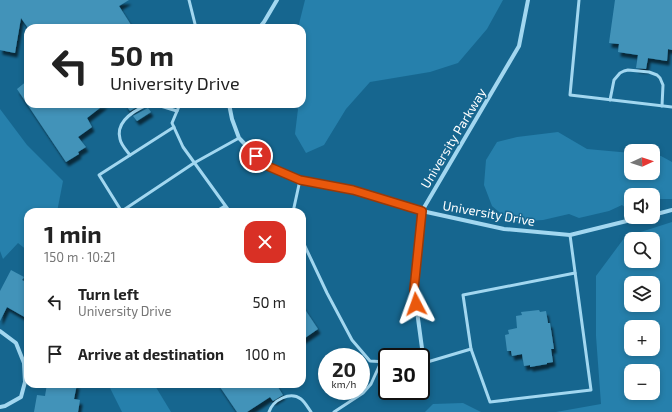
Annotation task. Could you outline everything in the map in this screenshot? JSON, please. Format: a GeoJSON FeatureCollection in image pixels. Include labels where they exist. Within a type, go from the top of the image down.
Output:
{"type":"FeatureCollection","features":[{"type":"Feature","properties":{"kind":"street"},"geometry":{"type":"LineString","coordinates":[[262,24],[277,0]]}},
{"type":"Feature","properties":{"kind":"street","name":"University Parkway"},"geometry":{"type":"LineString","coordinates":[[420,348],[414,289],[422,211],[519,46],[528,0]]}},
{"type":"Feature","properties":{"kind":"street","name":"University Drive"},"geometry":{"type":"LineString","coordinates":[[230,108],[232,120],[239,138],[265,165],[300,180],[353,190],[422,211],[504,229],[570,235],[624,222]]}},
{"type":"Feature","properties":{"kind":"street"},"geometry":{"type":"LineString","coordinates":[[660,213],[672,210]]}},
{"type":"Feature","properties":{"kind":"street"},"geometry":{"type":"LineString","coordinates":[[0,331],[16,343],[24,363]]}},
{"type":"Feature","properties":{"kind":"street"},"geometry":{"type":"LineString","coordinates":[[0,407],[5,406],[21,397],[24,386]]}},
{"type":"Feature","properties":{"kind":"lane"},"geometry":{"type":"LineString","coordinates":[[190,0],[195,24]]}},
{"type":"Feature","properties":{"kind":"lane"},"geometry":{"type":"LineString","coordinates":[[579,0],[570,95],[672,107]]}},
{"type":"Feature","properties":{"kind":"lane"},"geometry":{"type":"LineString","coordinates":[[610,100],[614,80],[620,73],[628,70],[650,72],[657,75],[663,85],[662,106]]}},
{"type":"Feature","properties":{"kind":"lane"},"geometry":{"type":"LineString","coordinates":[[130,155],[120,140],[121,126],[124,120],[142,108]]}},
{"type":"Feature","properties":{"kind":"lane"},"geometry":{"type":"LineString","coordinates":[[167,108],[177,111]]}},
{"type":"Feature","properties":{"kind":"lane"},"geometry":{"type":"LineString","coordinates":[[178,108],[172,123],[194,163],[225,206],[222,208]]}},
{"type":"Feature","properties":{"kind":"lane"},"geometry":{"type":"LineString","coordinates":[[120,208],[99,175],[174,127]]}},
{"type":"Feature","properties":{"kind":"lane"},"geometry":{"type":"LineString","coordinates":[[126,208],[194,163],[239,138]]}},
{"type":"Feature","properties":{"kind":"lane"},"geometry":{"type":"LineString","coordinates":[[294,208],[300,180]]}},
{"type":"Feature","properties":{"kind":"lane"},"geometry":{"type":"LineString","coordinates":[[570,235],[591,390],[490,402],[471,349],[463,295],[575,273]]}},
{"type":"Feature","properties":{"kind":"lane"},"geometry":{"type":"LineString","coordinates":[[306,248],[327,293],[352,340],[370,361],[378,362]]}},
{"type":"Feature","properties":{"kind":"lane"},"geometry":{"type":"LineString","coordinates":[[430,361],[471,349]]}},
{"type":"Feature","properties":{"kind":"lane"},"geometry":{"type":"LineString","coordinates":[[334,412],[363,392],[371,384],[378,369]]}},
{"type":"Feature","properties":{"kind":"lane"},"geometry":{"type":"LineString","coordinates":[[269,412],[270,409],[281,399],[289,396],[297,396],[303,400],[311,412]]}},
{"type":"Feature","properties":{"kind":"shaded area"},"geometry":{"type":"Polygon","coordinates":[[[305,0],[503,0],[487,29],[458,63],[430,72],[370,82],[346,109],[324,145],[306,153],[295,134],[297,108],[306,108],[306,24],[299,24],[305,0]]]}},
{"type":"Feature","properties":{"kind":"shaded area"},"geometry":{"type":"Polygon","coordinates":[[[0,109],[27,145],[63,181],[58,208],[24,208],[24,248],[18,243],[3,259],[0,251],[0,109]]]}},
{"type":"Feature","properties":{"kind":"shaded area"},"geometry":{"type":"Polygon","coordinates":[[[558,132],[587,149],[624,152],[624,180],[660,180],[661,156],[672,162],[672,199],[660,199],[660,188],[624,188],[624,207],[622,205],[609,211],[579,218],[569,214],[543,220],[511,222],[492,206],[484,185],[486,160],[497,142],[517,137],[558,132]]]}},
{"type":"Feature","properties":{"kind":"shaded area"},"geometry":{"type":"Polygon","coordinates":[[[672,222],[672,412],[556,412],[601,404],[596,336],[596,276],[624,238],[624,268],[660,268],[660,232],[641,232],[672,222]]]}},
{"type":"Feature","properties":{"kind":"shaded area"},"geometry":{"type":"Polygon","coordinates":[[[110,388],[156,388],[171,412],[122,412],[110,388]]]}},
{"type":"Feature","properties":{"kind":"shaded area"},"geometry":{"type":"Polygon","coordinates":[[[463,403],[481,412],[425,412],[433,404],[463,403]]]}},
{"type":"Feature","properties":{"kind":"building"},"geometry":{"type":"Polygon","coordinates":[[[0,0],[129,0],[119,6],[130,24],[25,24],[21,18],[15,53],[0,50],[0,0]]]}},
{"type":"Feature","properties":{"kind":"building"},"geometry":{"type":"Polygon","coordinates":[[[615,0],[672,0],[672,50],[668,49],[667,61],[648,58],[646,69],[636,68],[638,55],[618,52],[619,44],[609,43],[615,0]]]}},
{"type":"Feature","properties":{"kind":"building"},"geometry":{"type":"Polygon","coordinates":[[[24,83],[24,99],[17,89],[24,83]]]}},
{"type":"Feature","properties":{"kind":"building"},"geometry":{"type":"Polygon","coordinates":[[[30,108],[100,108],[87,118],[92,127],[78,137],[86,147],[78,152],[79,154],[66,162],[30,108]]]}},
{"type":"Feature","properties":{"kind":"building"},"geometry":{"type":"Polygon","coordinates":[[[128,108],[135,108],[130,111],[128,108]]]}},
{"type":"Feature","properties":{"kind":"building"},"geometry":{"type":"Polygon","coordinates":[[[148,108],[151,112],[137,121],[133,116],[148,108]]]}},
{"type":"Feature","properties":{"kind":"building"},"geometry":{"type":"Polygon","coordinates":[[[11,270],[24,277],[22,280],[24,281],[24,317],[7,307],[0,321],[0,291],[11,270]]]}},
{"type":"Feature","properties":{"kind":"building"},"geometry":{"type":"Polygon","coordinates":[[[539,310],[540,312],[546,311],[548,323],[550,323],[554,349],[551,349],[553,362],[530,367],[530,365],[524,366],[522,354],[512,356],[511,351],[507,351],[505,335],[509,334],[508,330],[517,328],[516,316],[522,315],[521,312],[539,310]]]}},
{"type":"Feature","properties":{"kind":"building"},"geometry":{"type":"Polygon","coordinates":[[[306,311],[318,329],[306,337],[306,311]]]}},
{"type":"Feature","properties":{"kind":"building"},"geometry":{"type":"Polygon","coordinates":[[[46,388],[76,388],[74,399],[80,400],[78,412],[34,412],[37,395],[45,396],[46,388]]]}},
{"type":"Feature","properties":{"kind":"building"},"geometry":{"type":"Polygon","coordinates":[[[221,388],[279,388],[283,395],[273,401],[270,397],[247,412],[237,412],[221,388]]]}},
{"type":"Feature","properties":{"kind":"route"},"geometry":{"type":"LineString","coordinates":[[256,156],[265,165],[300,180],[353,190],[422,211],[414,289],[416,304]]}}]}
